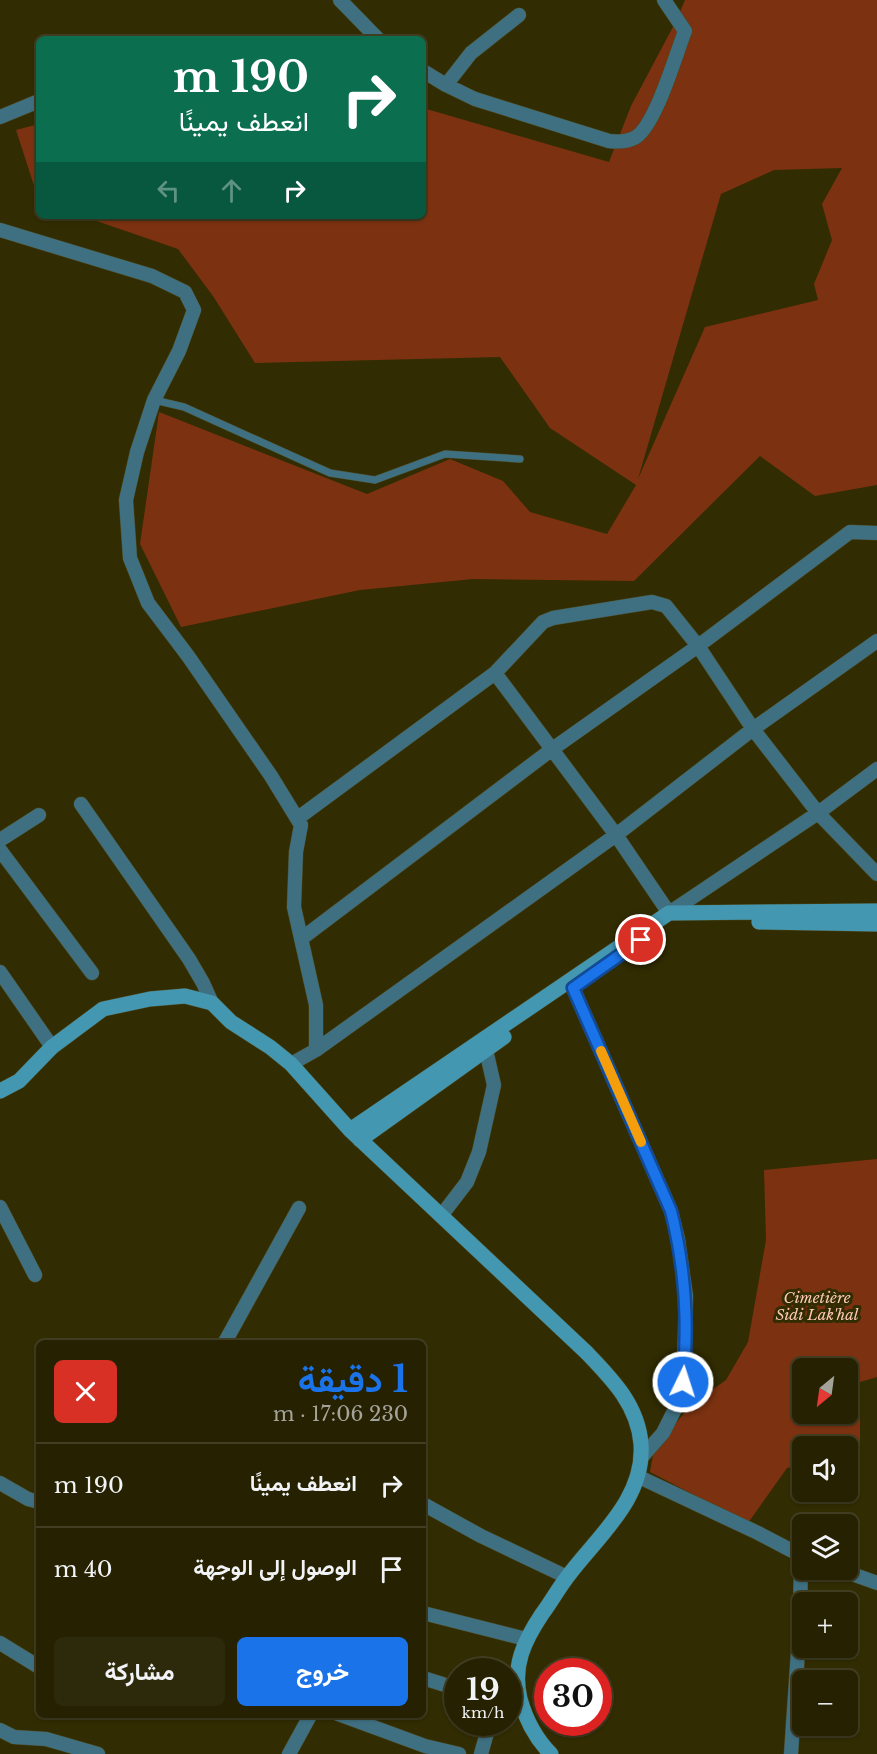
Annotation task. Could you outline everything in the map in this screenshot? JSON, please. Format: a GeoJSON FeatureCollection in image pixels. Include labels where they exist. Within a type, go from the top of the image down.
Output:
{"type":"FeatureCollection","features":[{"type":"Feature","properties":{"kind":"main road"},"geometry":{"type":"LineString","coordinates":[[355,1135],[669,913],[877,911]]}},
{"type":"Feature","properties":{"kind":"main road"},"geometry":{"type":"LineString","coordinates":[[355,1135],[486,1050],[668,922],[877,924]]}},
{"type":"Feature","properties":{"kind":"main road"},"geometry":{"type":"LineString","coordinates":[[0,1091],[19,1081],[52,1047],[104,1009],[150,999],[185,996],[212,1003],[231,1022],[270,1047],[291,1064],[355,1135],[586,1352],[620,1388],[635,1419],[641,1443],[641,1458],[633,1491],[611,1524],[567,1577],[526,1639],[520,1658]]}},
{"type":"Feature","properties":{"kind":"main road"},"geometry":{"type":"LineString","coordinates":[[522,1710],[542,1745],[551,1754]]}},
{"type":"Feature","properties":{"kind":"street"},"geometry":{"type":"LineString","coordinates":[[340,0],[375,36]]}},
{"type":"Feature","properties":{"kind":"street"},"geometry":{"type":"LineString","coordinates":[[426,73],[475,99],[609,141],[619,142],[637,136],[653,116],[685,31],[664,0]]}},
{"type":"Feature","properties":{"kind":"street"},"geometry":{"type":"LineString","coordinates":[[446,85],[471,53],[519,15]]}},
{"type":"Feature","properties":{"kind":"street"},"geometry":{"type":"LineString","coordinates":[[0,117],[36,102]]}},
{"type":"Feature","properties":{"kind":"street"},"geometry":{"type":"LineString","coordinates":[[0,230],[153,276],[186,292],[194,310],[179,351],[154,400],[136,452],[126,500],[130,558],[148,603],[188,656],[271,776],[301,825],[296,852],[294,907],[316,1005],[315,1050]]}},
{"type":"Feature","properties":{"kind":"street"},"geometry":{"type":"LineString","coordinates":[[300,939],[551,750],[698,646],[850,532],[877,533]]}},
{"type":"Feature","properties":{"kind":"street"},"geometry":{"type":"LineString","coordinates":[[298,818],[495,673],[543,622],[553,618],[652,602],[666,606],[698,646],[753,729],[818,813],[877,874]]}},
{"type":"Feature","properties":{"kind":"street"},"geometry":{"type":"LineString","coordinates":[[291,1064],[315,1050],[615,835],[753,729],[877,641]]}},
{"type":"Feature","properties":{"kind":"street"},"geometry":{"type":"LineString","coordinates":[[495,673],[615,835],[669,913],[818,813],[877,769]]}},
{"type":"Feature","properties":{"kind":"street"},"geometry":{"type":"LineString","coordinates":[[81,804],[189,959],[212,1003]]}},
{"type":"Feature","properties":{"kind":"street"},"geometry":{"type":"LineString","coordinates":[[0,840],[39,815]]}},
{"type":"Feature","properties":{"kind":"street"},"geometry":{"type":"LineString","coordinates":[[0,850],[92,973]]}},
{"type":"Feature","properties":{"kind":"street"},"geometry":{"type":"LineString","coordinates":[[0,972],[52,1047]]}},
{"type":"Feature","properties":{"kind":"street"},"geometry":{"type":"LineString","coordinates":[[573,988],[671,1211],[678,1239],[686,1296],[681,1397],[663,1433],[641,1458]]}},
{"type":"Feature","properties":{"kind":"street"},"geometry":{"type":"LineString","coordinates":[[441,1216],[467,1182],[479,1152],[494,1085],[486,1050]]}},
{"type":"Feature","properties":{"kind":"street"},"geometry":{"type":"LineString","coordinates":[[0,1207],[35,1275]]}},
{"type":"Feature","properties":{"kind":"street"},"geometry":{"type":"LineString","coordinates":[[226,1340],[299,1208]]}},
{"type":"Feature","properties":{"kind":"street"},"geometry":{"type":"LineString","coordinates":[[637,1476],[792,1551]]}},
{"type":"Feature","properties":{"kind":"street"},"geometry":{"type":"LineString","coordinates":[[0,1483],[36,1501]]}},
{"type":"Feature","properties":{"kind":"street"},"geometry":{"type":"LineString","coordinates":[[426,1506],[481,1536],[567,1577]]}},
{"type":"Feature","properties":{"kind":"street"},"geometry":{"type":"LineString","coordinates":[[858,1576],[877,1583]]}},
{"type":"Feature","properties":{"kind":"street"},"geometry":{"type":"LineString","coordinates":[[791,1754],[801,1580]]}},
{"type":"Feature","properties":{"kind":"street"},"geometry":{"type":"LineString","coordinates":[[426,1614],[526,1639]]}},
{"type":"Feature","properties":{"kind":"street"},"geometry":{"type":"LineString","coordinates":[[0,1643],[36,1665]]}},
{"type":"Feature","properties":{"kind":"street"},"geometry":{"type":"LineString","coordinates":[[426,1679],[444,1685]]}},
{"type":"Feature","properties":{"kind":"street"},"geometry":{"type":"LineString","coordinates":[[289,1754],[309,1718]]}},
{"type":"Feature","properties":{"kind":"street"},"geometry":{"type":"LineString","coordinates":[[348,1718],[424,1750],[459,1754]]}},
{"type":"Feature","properties":{"kind":"street"},"geometry":{"type":"LineString","coordinates":[[0,1730],[14,1737],[46,1739],[98,1754]]}},
{"type":"Feature","properties":{"kind":"street"},"geometry":{"type":"LineString","coordinates":[[481,1754],[486,1736]]}},
{"type":"Feature","properties":{"kind":"lane"},"geometry":{"type":"LineString","coordinates":[[154,400],[184,407],[330,473],[375,480],[445,454],[520,459]]}},
{"type":"Feature","properties":{"kind":"green space"},"geometry":{"type":"Polygon","coordinates":[[[685,0],[877,0],[877,485],[815,496],[760,456],[634,581],[473,579],[360,590],[181,627],[140,544],[159,412],[367,494],[450,459],[503,481],[530,512],[607,534],[636,485],[550,428],[500,357],[255,363],[213,296],[178,249],[91,219],[426,219],[426,109],[609,162],[631,106],[685,0]],[[842,168],[774,170],[721,194],[638,479],[705,327],[818,300],[814,284],[832,240],[822,204],[842,168]]]}},
{"type":"Feature","properties":{"kind":"green space"},"geometry":{"type":"Polygon","coordinates":[[[36,125],[36,192],[16,130],[36,125]]]}},
{"type":"Feature","properties":{"kind":"green space","name":"Cimetière Sidi Lak'hal"},"geometry":{"type":"Polygon","coordinates":[[[877,1159],[877,1377],[860,1382],[860,1455],[858,1455],[858,1436],[792,1436],[792,1467],[787,1468],[748,1523],[650,1472],[654,1449],[692,1404],[726,1380],[748,1342],[766,1240],[764,1170],[877,1159]]]}},
{"type":"Feature","properties":{"kind":"slow traffic"},"geometry":{"type":"LineString","coordinates":[[601,1051],[641,1142]]}},
{"type":"Feature","properties":{"kind":"route"},"geometry":{"type":"LineString","coordinates":[[641,940],[573,988],[671,1211],[678,1239],[686,1296],[683,1382]]}}]}
